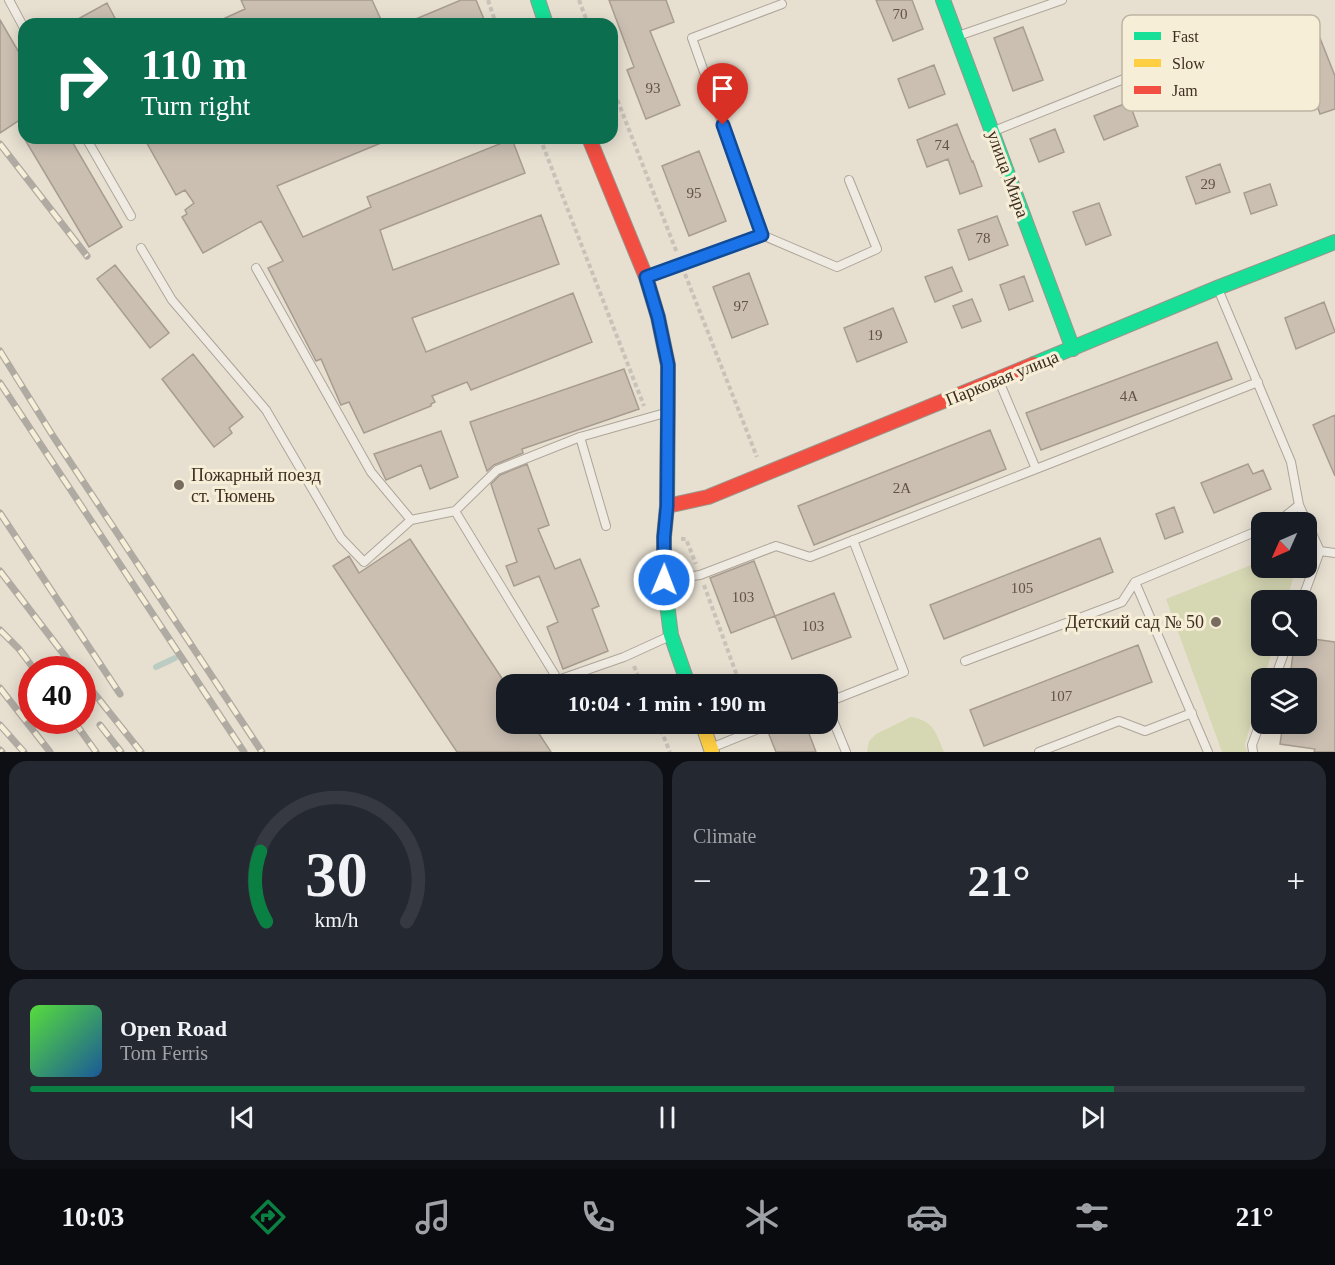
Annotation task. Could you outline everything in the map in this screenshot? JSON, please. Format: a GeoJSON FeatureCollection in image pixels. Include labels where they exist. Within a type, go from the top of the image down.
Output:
{"type":"FeatureCollection","features":[{"type":"Feature","properties":{"kind":"street"},"geometry":{"type":"LineString","coordinates":[[538,0],[544,18]]}},
{"type":"Feature","properties":{"kind":"street","name":"улица Мира"},"geometry":{"type":"LineString","coordinates":[[943,0],[1073,349]]}},
{"type":"Feature","properties":{"kind":"street"},"geometry":{"type":"LineString","coordinates":[[591,144],[646,277],[658,317],[668,365],[664,580],[671,635],[685,674]]}},
{"type":"Feature","properties":{"kind":"street","name":"Парковая улица"},"geometry":{"type":"LineString","coordinates":[[667,506],[708,497],[1217,288],[1335,242]]}},
{"type":"Feature","properties":{"kind":"street"},"geometry":{"type":"LineString","coordinates":[[706,734],[711,750]]}},
{"type":"Feature","properties":{"kind":"lane"},"geometry":{"type":"LineString","coordinates":[[9,0],[19,18]]}},
{"type":"Feature","properties":{"kind":"lane"},"geometry":{"type":"LineString","coordinates":[[957,37],[1062,0]]}},
{"type":"Feature","properties":{"kind":"lane"},"geometry":{"type":"LineString","coordinates":[[762,235],[692,38],[782,4]]}},
{"type":"Feature","properties":{"kind":"lane"},"geometry":{"type":"LineString","coordinates":[[992,132],[1122,80]]}},
{"type":"Feature","properties":{"kind":"lane"},"geometry":{"type":"LineString","coordinates":[[89,144],[131,216]]}},
{"type":"Feature","properties":{"kind":"lane"},"geometry":{"type":"LineString","coordinates":[[646,277],[762,235],[837,267],[877,249],[849,180]]}},
{"type":"Feature","properties":{"kind":"lane"},"geometry":{"type":"LineString","coordinates":[[141,248],[172,300],[266,410],[341,538],[364,562],[411,520],[455,511],[496,470],[580,437],[667,413]]}},
{"type":"Feature","properties":{"kind":"lane"},"geometry":{"type":"LineString","coordinates":[[256,268],[371,472],[411,520]]}},
{"type":"Feature","properties":{"kind":"lane"},"geometry":{"type":"LineString","coordinates":[[1217,288],[1291,462],[1299,505],[1320,551],[1306,590]]}},
{"type":"Feature","properties":{"kind":"lane"},"geometry":{"type":"LineString","coordinates":[[998,379],[1035,469]]}},
{"type":"Feature","properties":{"kind":"lane"},"geometry":{"type":"LineString","coordinates":[[664,580],[700,575],[776,546],[810,557],[1258,382]]}},
{"type":"Feature","properties":{"kind":"lane"},"geometry":{"type":"LineString","coordinates":[[580,437],[606,526]]}},
{"type":"Feature","properties":{"kind":"lane"},"geometry":{"type":"LineString","coordinates":[[1290,512],[1299,505]]}},
{"type":"Feature","properties":{"kind":"lane"},"geometry":{"type":"LineString","coordinates":[[455,511],[558,680],[624,657],[671,635]]}},
{"type":"Feature","properties":{"kind":"lane"},"geometry":{"type":"LineString","coordinates":[[965,661],[1122,602],[1135,582],[1251,534]]}},
{"type":"Feature","properties":{"kind":"lane"},"geometry":{"type":"LineString","coordinates":[[838,698],[904,672],[853,540]]}},
{"type":"Feature","properties":{"kind":"lane"},"geometry":{"type":"LineString","coordinates":[[1320,551],[1335,553]]}},
{"type":"Feature","properties":{"kind":"lane"},"geometry":{"type":"LineString","coordinates":[[1135,582],[1208,752]]}},
{"type":"Feature","properties":{"kind":"lane"},"geometry":{"type":"LineString","coordinates":[[1039,752],[1119,722],[1145,731],[1192,713]]}},
{"type":"Feature","properties":{"kind":"lane"},"geometry":{"type":"LineString","coordinates":[[838,732],[846,752]]}},
{"type":"Feature","properties":{"kind":"lane"},"geometry":{"type":"LineString","coordinates":[[711,750],[748,734]]}},
{"type":"Feature","properties":{"kind":"lane"},"geometry":{"type":"LineString","coordinates":[[1253,752],[1252,745],[1256,734]]}},
{"type":"Feature","properties":{"kind":"path"},"geometry":{"type":"LineString","coordinates":[[488,0],[494,18]]}},
{"type":"Feature","properties":{"kind":"path"},"geometry":{"type":"LineString","coordinates":[[579,0],[586,18]]}},
{"type":"Feature","properties":{"kind":"path"},"geometry":{"type":"LineString","coordinates":[[618,101],[757,458]]}},
{"type":"Feature","properties":{"kind":"path"},"geometry":{"type":"LineString","coordinates":[[663,734],[670,752]]}},
{"type":"Feature","properties":{"kind":"green space"},"geometry":{"type":"Polygon","coordinates":[[[1251,565],[1251,578],[1293,578],[1290,590],[1251,590],[1251,656],[1271,656],[1267,668],[1251,668],[1251,723],[1245,744],[1247,752],[1222,752],[1166,599],[1251,565]]]}},
{"type":"Feature","properties":{"kind":"green space"},"geometry":{"type":"Polygon","coordinates":[[[911,717],[925,721],[933,729],[944,752],[867,752],[869,741],[876,734],[911,717]]]}},
{"type":"Feature","properties":{"kind":"building"},"geometry":{"type":"Polygon","coordinates":[[[241,0],[372,0],[380,18],[225,18],[245,9],[241,0]]]}},
{"type":"Feature","properties":{"kind":"building"},"geometry":{"type":"Polygon","coordinates":[[[461,0],[476,0],[484,18],[418,18],[461,0]]]}},
{"type":"Feature","properties":{"kind":"building"},"geometry":{"type":"Polygon","coordinates":[[[609,0],[666,0],[674,22],[650,31],[680,105],[646,119],[627,70],[634,67],[618,24],[618,18],[616,18],[609,0]]]}},
{"type":"Feature","properties":{"kind":"building"},"geometry":{"type":"Polygon","coordinates":[[[876,0],[912,0],[923,29],[893,41],[876,0]]]}},
{"type":"Feature","properties":{"kind":"building"},"geometry":{"type":"Polygon","coordinates":[[[107,3],[115,18],[80,18],[107,3]]]}},
{"type":"Feature","properties":{"kind":"building"},"geometry":{"type":"Polygon","coordinates":[[[0,20],[18,51],[18,121],[0,133],[0,20]]]}},
{"type":"Feature","properties":{"kind":"building"},"geometry":{"type":"Polygon","coordinates":[[[1023,27],[1043,80],[1013,91],[994,38],[1023,27]]]}},
{"type":"Feature","properties":{"kind":"building"},"geometry":{"type":"Polygon","coordinates":[[[1320,38],[1335,76],[1335,109],[1320,114],[1320,38]]]}},
{"type":"Feature","properties":{"kind":"building"},"geometry":{"type":"Polygon","coordinates":[[[934,65],[945,94],[909,108],[898,79],[934,65]]]}},
{"type":"Feature","properties":{"kind":"building"},"geometry":{"type":"Polygon","coordinates":[[[1122,105],[1122,111],[1132,111],[1138,126],[1104,140],[1094,116],[1122,105]]]}},
{"type":"Feature","properties":{"kind":"building"},"geometry":{"type":"Polygon","coordinates":[[[957,124],[982,186],[960,194],[948,159],[927,167],[917,140],[957,124]]]}},
{"type":"Feature","properties":{"kind":"building"},"geometry":{"type":"Polygon","coordinates":[[[1055,129],[1064,152],[1039,162],[1030,139],[1055,129]]]}},
{"type":"Feature","properties":{"kind":"building"},"geometry":{"type":"Polygon","coordinates":[[[28,144],[74,144],[122,227],[89,247],[28,144]]]}},
{"type":"Feature","properties":{"kind":"building"},"geometry":{"type":"Polygon","coordinates":[[[147,144],[378,144],[277,186],[303,237],[371,207],[367,197],[500,144],[514,144],[525,173],[380,230],[393,270],[541,215],[559,264],[412,318],[426,352],[573,293],[592,342],[471,390],[467,382],[432,396],[435,402],[431,406],[364,433],[349,402],[341,405],[321,359],[316,361],[268,268],[283,261],[261,221],[203,253],[182,217],[187,214],[185,210],[194,203],[185,190],[176,195],[147,144]]]}},
{"type":"Feature","properties":{"kind":"building"},"geometry":{"type":"Polygon","coordinates":[[[699,151],[726,221],[689,236],[662,166],[699,151]]]}},
{"type":"Feature","properties":{"kind":"building"},"geometry":{"type":"Polygon","coordinates":[[[1220,164],[1230,192],[1196,204],[1186,177],[1220,164]]]}},
{"type":"Feature","properties":{"kind":"building"},"geometry":{"type":"Polygon","coordinates":[[[1270,184],[1277,205],[1251,214],[1244,193],[1270,184]]]}},
{"type":"Feature","properties":{"kind":"building"},"geometry":{"type":"Polygon","coordinates":[[[1099,203],[1111,235],[1086,245],[1073,212],[1099,203]]]}},
{"type":"Feature","properties":{"kind":"building"},"geometry":{"type":"Polygon","coordinates":[[[997,216],[1008,245],[969,260],[958,230],[997,216]]]}},
{"type":"Feature","properties":{"kind":"building"},"geometry":{"type":"Polygon","coordinates":[[[115,265],[169,333],[150,348],[97,279],[115,265]]]}},
{"type":"Feature","properties":{"kind":"building"},"geometry":{"type":"Polygon","coordinates":[[[952,267],[962,291],[935,302],[925,277],[952,267]]]}},
{"type":"Feature","properties":{"kind":"building"},"geometry":{"type":"Polygon","coordinates":[[[749,273],[768,324],[732,338],[713,287],[749,273]]]}},
{"type":"Feature","properties":{"kind":"building"},"geometry":{"type":"Polygon","coordinates":[[[1024,276],[1033,301],[1009,310],[1000,285],[1024,276]]]}},
{"type":"Feature","properties":{"kind":"building"},"geometry":{"type":"Polygon","coordinates":[[[972,299],[981,321],[962,328],[953,306],[972,299]]]}},
{"type":"Feature","properties":{"kind":"building"},"geometry":{"type":"Polygon","coordinates":[[[1324,302],[1335,332],[1296,349],[1285,318],[1324,302]]]}},
{"type":"Feature","properties":{"kind":"building"},"geometry":{"type":"Polygon","coordinates":[[[893,308],[907,342],[857,362],[844,328],[893,308]]]}},
{"type":"Feature","properties":{"kind":"building"},"geometry":{"type":"Polygon","coordinates":[[[1217,342],[1232,379],[1041,450],[1026,413],[1217,342]]]}},
{"type":"Feature","properties":{"kind":"building"},"geometry":{"type":"Polygon","coordinates":[[[193,354],[243,417],[229,428],[232,433],[214,447],[162,379],[193,354]]]}},
{"type":"Feature","properties":{"kind":"building"},"geometry":{"type":"Polygon","coordinates":[[[624,369],[639,409],[522,449],[523,453],[494,465],[487,471],[470,422],[624,369]]]}},
{"type":"Feature","properties":{"kind":"building"},"geometry":{"type":"Polygon","coordinates":[[[1335,415],[1335,476],[1313,425],[1335,415]]]}},
{"type":"Feature","properties":{"kind":"building"},"geometry":{"type":"Polygon","coordinates":[[[990,430],[1006,469],[814,545],[798,506],[990,430]]]}},
{"type":"Feature","properties":{"kind":"building"},"geometry":{"type":"Polygon","coordinates":[[[441,431],[458,477],[430,489],[421,465],[386,480],[374,454],[441,431]]]}},
{"type":"Feature","properties":{"kind":"building"},"geometry":{"type":"Polygon","coordinates":[[[527,464],[549,525],[538,529],[555,569],[580,559],[599,606],[592,609],[608,651],[563,669],[547,627],[558,622],[539,576],[514,586],[506,566],[517,562],[491,484],[500,475],[527,464]]]}},
{"type":"Feature","properties":{"kind":"building"},"geometry":{"type":"Polygon","coordinates":[[[1248,464],[1253,474],[1263,470],[1271,489],[1214,513],[1201,483],[1248,464]]]}},
{"type":"Feature","properties":{"kind":"building"},"geometry":{"type":"Polygon","coordinates":[[[1174,507],[1183,532],[1165,539],[1156,514],[1174,507]]]}},
{"type":"Feature","properties":{"kind":"building"},"geometry":{"type":"Polygon","coordinates":[[[1100,538],[1113,572],[944,639],[930,605],[1100,538]]]}},
{"type":"Feature","properties":{"kind":"building"},"geometry":{"type":"Polygon","coordinates":[[[410,539],[499,674],[496,674],[496,734],[539,734],[551,752],[457,752],[333,566],[349,556],[359,573],[410,539]]]}},
{"type":"Feature","properties":{"kind":"building"},"geometry":{"type":"Polygon","coordinates":[[[754,561],[775,616],[731,633],[710,578],[754,561]]]}},
{"type":"Feature","properties":{"kind":"building"},"geometry":{"type":"Polygon","coordinates":[[[834,593],[851,637],[792,659],[775,616],[834,593]]]}},
{"type":"Feature","properties":{"kind":"building"},"geometry":{"type":"Polygon","coordinates":[[[1317,640],[1335,642],[1335,752],[1314,752],[1315,749],[1280,744],[1281,734],[1317,734],[1317,668],[1291,668],[1293,656],[1317,656],[1317,640]]]}},
{"type":"Feature","properties":{"kind":"building"},"geometry":{"type":"Polygon","coordinates":[[[1138,645],[1152,682],[984,746],[970,710],[1138,645]]]}},
{"type":"Feature","properties":{"kind":"building"},"geometry":{"type":"Polygon","coordinates":[[[769,734],[809,734],[816,752],[776,752],[769,734]]]}},
{"type":"Feature","properties":{"kind":"waterway"},"geometry":{"type":"LineString","coordinates":[[156,667],[175,658]]}},
{"type":"Feature","properties":{"kind":"railway"},"geometry":{"type":"LineString","coordinates":[[0,144],[87,256]]}},
{"type":"Feature","properties":{"kind":"railway"},"geometry":{"type":"LineString","coordinates":[[0,351],[53,436],[262,752]]}},
{"type":"Feature","properties":{"kind":"railway"},"geometry":{"type":"LineString","coordinates":[[0,383],[244,752]]}},
{"type":"Feature","properties":{"kind":"railway"},"geometry":{"type":"LineString","coordinates":[[0,513],[120,694]]}},
{"type":"Feature","properties":{"kind":"railway"},"geometry":{"type":"LineString","coordinates":[[0,571],[65,656]]}},
{"type":"Feature","properties":{"kind":"railway"},"geometry":{"type":"LineString","coordinates":[[0,630],[24,656]]}},
{"type":"Feature","properties":{"kind":"railway"},"geometry":{"type":"LineString","coordinates":[[0,688],[50,752]]}},
{"type":"Feature","properties":{"kind":"railway"},"geometry":{"type":"LineString","coordinates":[[96,696],[141,752]]}},
{"type":"Feature","properties":{"kind":"railway"},"geometry":{"type":"LineString","coordinates":[[0,725],[24,752]]}},
{"type":"Feature","properties":{"kind":"railway"},"geometry":{"type":"LineString","coordinates":[[100,725],[121,752]]}},
{"type":"Feature","properties":{"kind":"railway"},"geometry":{"type":"LineString","coordinates":[[83,734],[96,752]]}},
{"type":"Feature","properties":{"kind":"traffic: fast"},"geometry":{"type":"LineString","coordinates":[[538,0],[544,18]]}},
{"type":"Feature","properties":{"kind":"traffic: fast"},"geometry":{"type":"LineString","coordinates":[[943,0],[1073,349]]}},
{"type":"Feature","properties":{"kind":"traffic: fast"},"geometry":{"type":"LineString","coordinates":[[1034,364],[1335,242]]}},
{"type":"Feature","properties":{"kind":"traffic: fast"},"geometry":{"type":"LineString","coordinates":[[668,411],[664,580],[671,635],[685,674]]}},
{"type":"Feature","properties":{"kind":"traffic: slow"},"geometry":{"type":"LineString","coordinates":[[706,734],[712,752]]}},
{"type":"Feature","properties":{"kind":"traffic: jam"},"geometry":{"type":"LineString","coordinates":[[591,144],[646,277],[658,317],[668,365],[668,411]]}},
{"type":"Feature","properties":{"kind":"traffic: jam"},"geometry":{"type":"LineString","coordinates":[[667,506],[708,497],[1034,364]]}},
{"type":"Feature","properties":{"kind":"place","name":"Пожарный поезд ст. Тюмень"},"geometry":{"type":"Point","coordinates":[179,485]}},
{"type":"Feature","properties":{"kind":"place","name":"Детский сад № 50"},"geometry":{"type":"Point","coordinates":[1216,622]}},
{"type":"Feature","properties":{"kind":"route"},"geometry":{"type":"LineString","coordinates":[[664,580],[668,365],[658,317],[646,277],[762,235],[723,125]]}}]}
